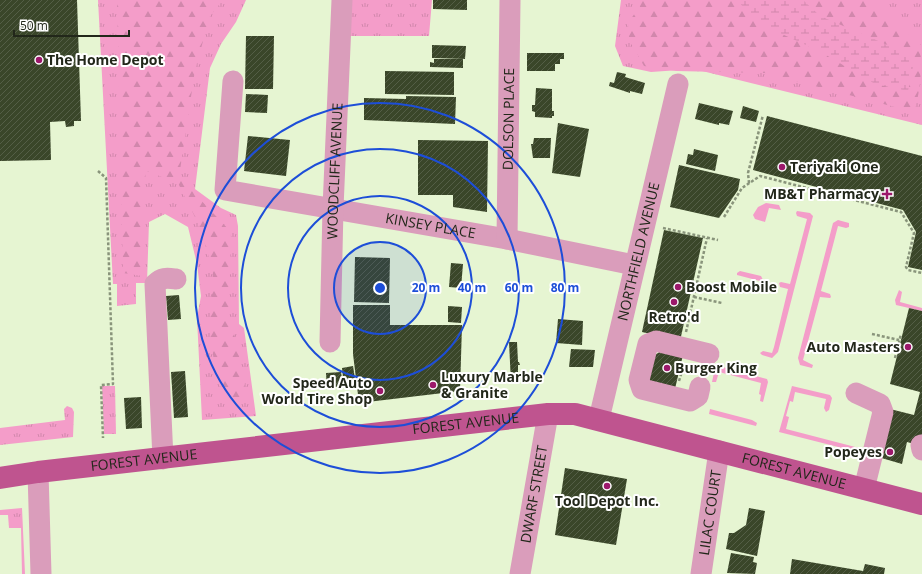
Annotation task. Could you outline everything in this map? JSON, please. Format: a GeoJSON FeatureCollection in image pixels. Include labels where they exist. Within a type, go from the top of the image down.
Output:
{"type":"FeatureCollection","features":[{"type":"Feature","properties":{"kind":"main road","name":"FOREST AVENUE"},"geometry":{"type":"LineString","coordinates":[[0,478],[38,472],[163,459],[548,414],[575,414],[922,504]]}},
{"type":"Feature","properties":{"kind":"street","name":"WOODCLIFF AVENUE"},"geometry":{"type":"LineString","coordinates":[[330,342],[333,208],[342,0]]}},
{"type":"Feature","properties":{"kind":"street","name":"DOLSON PLACE"},"geometry":{"type":"LineString","coordinates":[[506,239],[510,0]]}},
{"type":"Feature","properties":{"kind":"street","name":"KINSEY PLACE"},"geometry":{"type":"LineString","coordinates":[[233,81],[225,190],[506,239],[634,265]]}},
{"type":"Feature","properties":{"kind":"street","name":"NORTHFIELD AVENUE"},"geometry":{"type":"LineString","coordinates":[[599,419],[634,265],[678,84]]}},
{"type":"Feature","properties":{"kind":"street"},"geometry":{"type":"LineString","coordinates":[[163,459],[155,284],[159,280],[165,278],[176,279]]}},
{"type":"Feature","properties":{"kind":"street"},"geometry":{"type":"LineString","coordinates":[[700,387],[698,396],[690,401],[642,389],[639,380],[648,344],[656,341],[709,354]]}},
{"type":"Feature","properties":{"kind":"street"},"geometry":{"type":"LineString","coordinates":[[856,393],[880,404],[883,412],[864,489]]}},
{"type":"Feature","properties":{"kind":"street","name":"DWARF STREET"},"geometry":{"type":"LineString","coordinates":[[520,574],[548,414]]}},
{"type":"Feature","properties":{"kind":"street","name":"LILAC COURT"},"geometry":{"type":"LineString","coordinates":[[701,574],[719,451]]}},
{"type":"Feature","properties":{"kind":"street"},"geometry":{"type":"LineString","coordinates":[[38,472],[41,574]]}},
{"type":"Feature","properties":{"kind":"path"},"geometry":{"type":"LineString","coordinates":[[750,183],[748,173],[763,115]]}},
{"type":"Feature","properties":{"kind":"path"},"geometry":{"type":"LineString","coordinates":[[98,171],[106,178],[113,384],[101,385],[103,438]]}},
{"type":"Feature","properties":{"kind":"path"},"geometry":{"type":"LineString","coordinates":[[724,217],[740,191],[758,177],[763,176],[901,212],[914,233],[906,267],[908,270],[922,273]]}},
{"type":"Feature","properties":{"kind":"path"},"geometry":{"type":"LineString","coordinates":[[663,228],[718,240]]}},
{"type":"Feature","properties":{"kind":"path"},"geometry":{"type":"LineString","coordinates":[[685,335],[706,238]]}},
{"type":"Feature","properties":{"kind":"path"},"geometry":{"type":"LineString","coordinates":[[694,297],[722,303]]}},
{"type":"Feature","properties":{"kind":"path"},"geometry":{"type":"LineString","coordinates":[[872,334],[899,340]]}},
{"type":"Feature","properties":{"kind":"path"},"geometry":{"type":"LineString","coordinates":[[895,358],[901,334]]}},
{"type":"Feature","properties":{"kind":"path"},"geometry":{"type":"LineString","coordinates":[[679,383],[684,363]]}},
{"type":"Feature","properties":{"kind":"green space"},"geometry":{"type":"Polygon","coordinates":[[[98,0],[246,0],[236,22],[221,44],[210,68],[195,189],[221,208],[236,215],[238,226],[239,324],[244,328],[256,416],[202,420],[197,318],[201,296],[197,264],[188,227],[165,214],[149,222],[147,283],[136,283],[136,304],[117,306],[117,284],[113,284],[98,0]]]}},
{"type":"Feature","properties":{"kind":"green space"},"geometry":{"type":"Polygon","coordinates":[[[117,0],[223,0],[210,16],[195,70],[179,177],[231,232],[229,312],[245,382],[243,396],[225,401],[215,370],[210,331],[213,270],[199,225],[178,183],[146,171],[143,196],[142,276],[123,273],[117,0]]]}},
{"type":"Feature","properties":{"kind":"green space"},"geometry":{"type":"Polygon","coordinates":[[[345,0],[432,0],[429,36],[349,36],[345,0]]]}},
{"type":"Feature","properties":{"kind":"green space"},"geometry":{"type":"Polygon","coordinates":[[[621,0],[922,0],[922,125],[694,69],[651,72],[623,66],[615,46],[621,0]]]}},
{"type":"Feature","properties":{"kind":"green space"},"geometry":{"type":"Polygon","coordinates":[[[639,0],[870,0],[920,44],[920,78],[914,112],[765,73],[676,71],[644,66],[629,40],[628,23],[640,6],[639,0]]]}},
{"type":"Feature","properties":{"kind":"green space"},"geometry":{"type":"Polygon","coordinates":[[[735,0],[803,0],[820,16],[904,52],[913,67],[908,91],[875,84],[821,52],[771,29],[735,0]]]}},
{"type":"Feature","properties":{"kind":"green space"},"geometry":{"type":"Polygon","coordinates":[[[766,203],[779,205],[781,210],[769,208],[765,222],[755,219],[753,215],[758,207],[766,203]]]}},
{"type":"Feature","properties":{"kind":"green space"},"geometry":{"type":"Polygon","coordinates":[[[797,211],[810,213],[813,216],[778,352],[772,358],[760,353],[763,351],[772,353],[774,347],[788,289],[780,287],[779,283],[790,284],[807,219],[797,216],[797,211]]]}},
{"type":"Feature","properties":{"kind":"green space"},"geometry":{"type":"Polygon","coordinates":[[[838,220],[849,223],[849,227],[846,228],[838,226],[821,291],[830,294],[831,297],[820,297],[803,360],[813,365],[812,368],[800,365],[798,358],[833,223],[838,220]]]}},
{"type":"Feature","properties":{"kind":"green space"},"geometry":{"type":"Polygon","coordinates":[[[740,271],[761,276],[763,280],[760,281],[737,275],[740,271]]]}},
{"type":"Feature","properties":{"kind":"green space"},"geometry":{"type":"Polygon","coordinates":[[[899,290],[902,292],[900,302],[922,308],[922,311],[896,305],[895,300],[899,290]]]}},
{"type":"Feature","properties":{"kind":"green space"},"geometry":{"type":"Polygon","coordinates":[[[719,366],[767,379],[768,382],[763,402],[760,401],[761,395],[759,394],[761,383],[719,372],[716,382],[712,382],[715,368],[719,366]]]}},
{"type":"Feature","properties":{"kind":"green space"},"geometry":{"type":"Polygon","coordinates":[[[102,386],[115,386],[116,434],[104,434],[102,386]]]}},
{"type":"Feature","properties":{"kind":"green space"},"geometry":{"type":"Polygon","coordinates":[[[792,386],[830,395],[832,398],[829,410],[826,412],[824,408],[826,399],[795,392],[793,402],[790,401],[786,416],[789,417],[786,429],[863,449],[862,453],[779,432],[792,386]]]}},
{"type":"Feature","properties":{"kind":"green space"},"geometry":{"type":"Polygon","coordinates":[[[67,406],[72,408],[74,412],[73,437],[0,445],[0,428],[65,420],[64,409],[67,406]]]}},
{"type":"Feature","properties":{"kind":"green space"},"geometry":{"type":"Polygon","coordinates":[[[710,409],[752,420],[757,423],[756,426],[709,414],[710,409]]]}},
{"type":"Feature","properties":{"kind":"green space"},"geometry":{"type":"Polygon","coordinates":[[[22,508],[25,574],[22,574],[21,528],[9,528],[8,515],[0,515],[0,510],[22,508]]]}},
{"type":"Feature","properties":{"kind":"building","name":"The Home Depot"},"geometry":{"type":"Polygon","coordinates":[[[0,0],[77,0],[81,121],[74,121],[74,126],[66,127],[65,121],[50,122],[51,160],[0,161],[0,0]]]}},
{"type":"Feature","properties":{"kind":"building"},"geometry":{"type":"Polygon","coordinates":[[[433,0],[467,0],[467,10],[433,9],[433,0]]]}},
{"type":"Feature","properties":{"kind":"building"},"geometry":{"type":"Polygon","coordinates":[[[246,36],[274,36],[273,89],[245,89],[246,36]]]}},
{"type":"Feature","properties":{"kind":"building"},"geometry":{"type":"Polygon","coordinates":[[[432,45],[466,46],[465,59],[432,58],[432,45]]]}},
{"type":"Feature","properties":{"kind":"building"},"geometry":{"type":"Polygon","coordinates":[[[527,53],[564,53],[564,59],[560,59],[560,64],[555,64],[555,71],[527,71],[527,53]]]}},
{"type":"Feature","properties":{"kind":"building"},"geometry":{"type":"Polygon","coordinates":[[[434,59],[463,59],[463,68],[430,67],[430,62],[434,63],[434,59]]]}},
{"type":"Feature","properties":{"kind":"building"},"geometry":{"type":"Polygon","coordinates":[[[385,71],[454,72],[454,95],[385,94],[385,71]]]}},
{"type":"Feature","properties":{"kind":"building"},"geometry":{"type":"Polygon","coordinates":[[[617,72],[626,74],[625,77],[645,83],[642,94],[630,91],[630,93],[609,86],[610,82],[614,83],[617,72]]]}},
{"type":"Feature","properties":{"kind":"building"},"geometry":{"type":"Polygon","coordinates":[[[536,88],[552,89],[552,111],[554,111],[554,116],[552,116],[552,118],[535,117],[535,112],[532,111],[532,105],[535,105],[536,88]]]}},
{"type":"Feature","properties":{"kind":"building"},"geometry":{"type":"Polygon","coordinates":[[[246,94],[268,95],[267,113],[245,112],[246,94]]]}},
{"type":"Feature","properties":{"kind":"building"},"geometry":{"type":"Polygon","coordinates":[[[406,96],[456,97],[455,124],[364,120],[364,98],[406,99],[406,96]]]}},
{"type":"Feature","properties":{"kind":"building"},"geometry":{"type":"Polygon","coordinates":[[[699,103],[733,111],[729,125],[719,123],[719,125],[695,119],[699,103]]]}},
{"type":"Feature","properties":{"kind":"building"},"geometry":{"type":"Polygon","coordinates":[[[743,106],[759,111],[756,122],[740,118],[743,106]]]}},
{"type":"Feature","properties":{"kind":"building"},"geometry":{"type":"Polygon","coordinates":[[[767,116],[922,156],[922,270],[908,267],[916,232],[903,210],[753,170],[767,116]]]}},
{"type":"Feature","properties":{"kind":"building"},"geometry":{"type":"Polygon","coordinates":[[[558,123],[589,129],[580,177],[552,173],[558,123]]]}},
{"type":"Feature","properties":{"kind":"building"},"geometry":{"type":"Polygon","coordinates":[[[248,136],[290,140],[286,176],[244,171],[248,136]]]}},
{"type":"Feature","properties":{"kind":"building"},"geometry":{"type":"Polygon","coordinates":[[[534,138],[551,138],[550,158],[533,158],[531,144],[533,144],[534,138]]]}},
{"type":"Feature","properties":{"kind":"building"},"geometry":{"type":"Polygon","coordinates":[[[418,140],[488,141],[487,212],[453,207],[453,195],[418,195],[418,140]]]}},
{"type":"Feature","properties":{"kind":"building"},"geometry":{"type":"Polygon","coordinates":[[[694,149],[718,155],[715,171],[686,164],[688,154],[693,155],[694,149]]]}},
{"type":"Feature","properties":{"kind":"building"},"geometry":{"type":"Polygon","coordinates":[[[679,165],[740,179],[738,190],[719,218],[670,207],[679,165]]]}},
{"type":"Feature","properties":{"kind":"building"},"geometry":{"type":"Polygon","coordinates":[[[664,230],[703,238],[680,341],[642,332],[664,230]]]}},
{"type":"Feature","properties":{"kind":"building"},"geometry":{"type":"Polygon","coordinates":[[[355,257],[390,258],[389,303],[354,302],[355,257]]]}},
{"type":"Feature","properties":{"kind":"building"},"geometry":{"type":"Polygon","coordinates":[[[451,263],[463,264],[461,288],[449,287],[451,263]]]}},
{"type":"Feature","properties":{"kind":"building"},"geometry":{"type":"Polygon","coordinates":[[[179,295],[181,319],[168,320],[166,296],[179,295]]]}},
{"type":"Feature","properties":{"kind":"building"},"geometry":{"type":"Polygon","coordinates":[[[353,305],[390,305],[390,325],[462,325],[460,391],[359,403],[353,354],[353,305]]]}},
{"type":"Feature","properties":{"kind":"building"},"geometry":{"type":"Polygon","coordinates":[[[448,306],[462,307],[461,323],[448,322],[448,306]]]}},
{"type":"Feature","properties":{"kind":"building"},"geometry":{"type":"Polygon","coordinates":[[[909,308],[922,311],[922,446],[907,442],[902,464],[878,457],[890,409],[914,415],[920,392],[890,384],[909,308]]]}},
{"type":"Feature","properties":{"kind":"building"},"geometry":{"type":"Polygon","coordinates":[[[558,319],[583,321],[582,345],[556,343],[558,319]]]}},
{"type":"Feature","properties":{"kind":"building"},"geometry":{"type":"Polygon","coordinates":[[[509,342],[517,342],[518,362],[520,365],[518,365],[518,383],[511,383],[509,342]]]}},
{"type":"Feature","properties":{"kind":"building"},"geometry":{"type":"Polygon","coordinates":[[[571,349],[595,350],[593,367],[569,367],[571,349]]]}},
{"type":"Feature","properties":{"kind":"building"},"geometry":{"type":"Polygon","coordinates":[[[664,349],[683,355],[674,393],[654,388],[645,373],[649,359],[664,349]]]}},
{"type":"Feature","properties":{"kind":"building"},"geometry":{"type":"Polygon","coordinates":[[[353,366],[356,385],[344,386],[342,368],[353,366]]]}},
{"type":"Feature","properties":{"kind":"building"},"geometry":{"type":"Polygon","coordinates":[[[185,371],[188,417],[174,418],[171,372],[185,371]]]}},
{"type":"Feature","properties":{"kind":"building"},"geometry":{"type":"Polygon","coordinates":[[[341,372],[343,386],[327,388],[326,373],[341,372]]]}},
{"type":"Feature","properties":{"kind":"building"},"geometry":{"type":"Polygon","coordinates":[[[141,397],[142,428],[126,429],[124,398],[141,397]]]}},
{"type":"Feature","properties":{"kind":"building"},"geometry":{"type":"Polygon","coordinates":[[[565,468],[627,479],[616,545],[555,535],[565,468]]]}},
{"type":"Feature","properties":{"kind":"building"},"geometry":{"type":"Polygon","coordinates":[[[749,508],[765,511],[757,556],[726,549],[729,533],[734,533],[746,525],[749,508]]]}},
{"type":"Feature","properties":{"kind":"building"},"geometry":{"type":"Polygon","coordinates":[[[731,553],[754,557],[753,562],[757,563],[755,574],[727,573],[731,553]]]}},
{"type":"Feature","properties":{"kind":"building"},"geometry":{"type":"Polygon","coordinates":[[[792,559],[863,571],[865,564],[885,568],[884,574],[790,574],[792,559]]]}},
{"type":"Feature","properties":{"kind":"place","name":"The Home Depot"},"geometry":{"type":"Point","coordinates":[39,60]}},
{"type":"Feature","properties":{"kind":"place","name":"Teriyaki One"},"geometry":{"type":"Point","coordinates":[782,167]}},
{"type":"Feature","properties":{"kind":"place","name":"MB&T Pharmacy"},"geometry":{"type":"Point","coordinates":[887,194]}},
{"type":"Feature","properties":{"kind":"place","name":"Boost Mobile"},"geometry":{"type":"Point","coordinates":[678,287]}},
{"type":"Feature","properties":{"kind":"place","name":"Retro'd"},"geometry":{"type":"Point","coordinates":[674,302]}},
{"type":"Feature","properties":{"kind":"place","name":"Auto Masters"},"geometry":{"type":"Point","coordinates":[908,347]}},
{"type":"Feature","properties":{"kind":"place","name":"Burger King"},"geometry":{"type":"Point","coordinates":[667,368]}},
{"type":"Feature","properties":{"kind":"place","name":"Luxury Marble & Granite"},"geometry":{"type":"Point","coordinates":[433,385]}},
{"type":"Feature","properties":{"kind":"place","name":"Speed Auto World Tire Shop"},"geometry":{"type":"Point","coordinates":[380,391]}},
{"type":"Feature","properties":{"kind":"place","name":"Popeyes"},"geometry":{"type":"Point","coordinates":[890,452]}},
{"type":"Feature","properties":{"kind":"place","name":"Tool Depot Inc."},"geometry":{"type":"Point","coordinates":[607,486]}}]}
